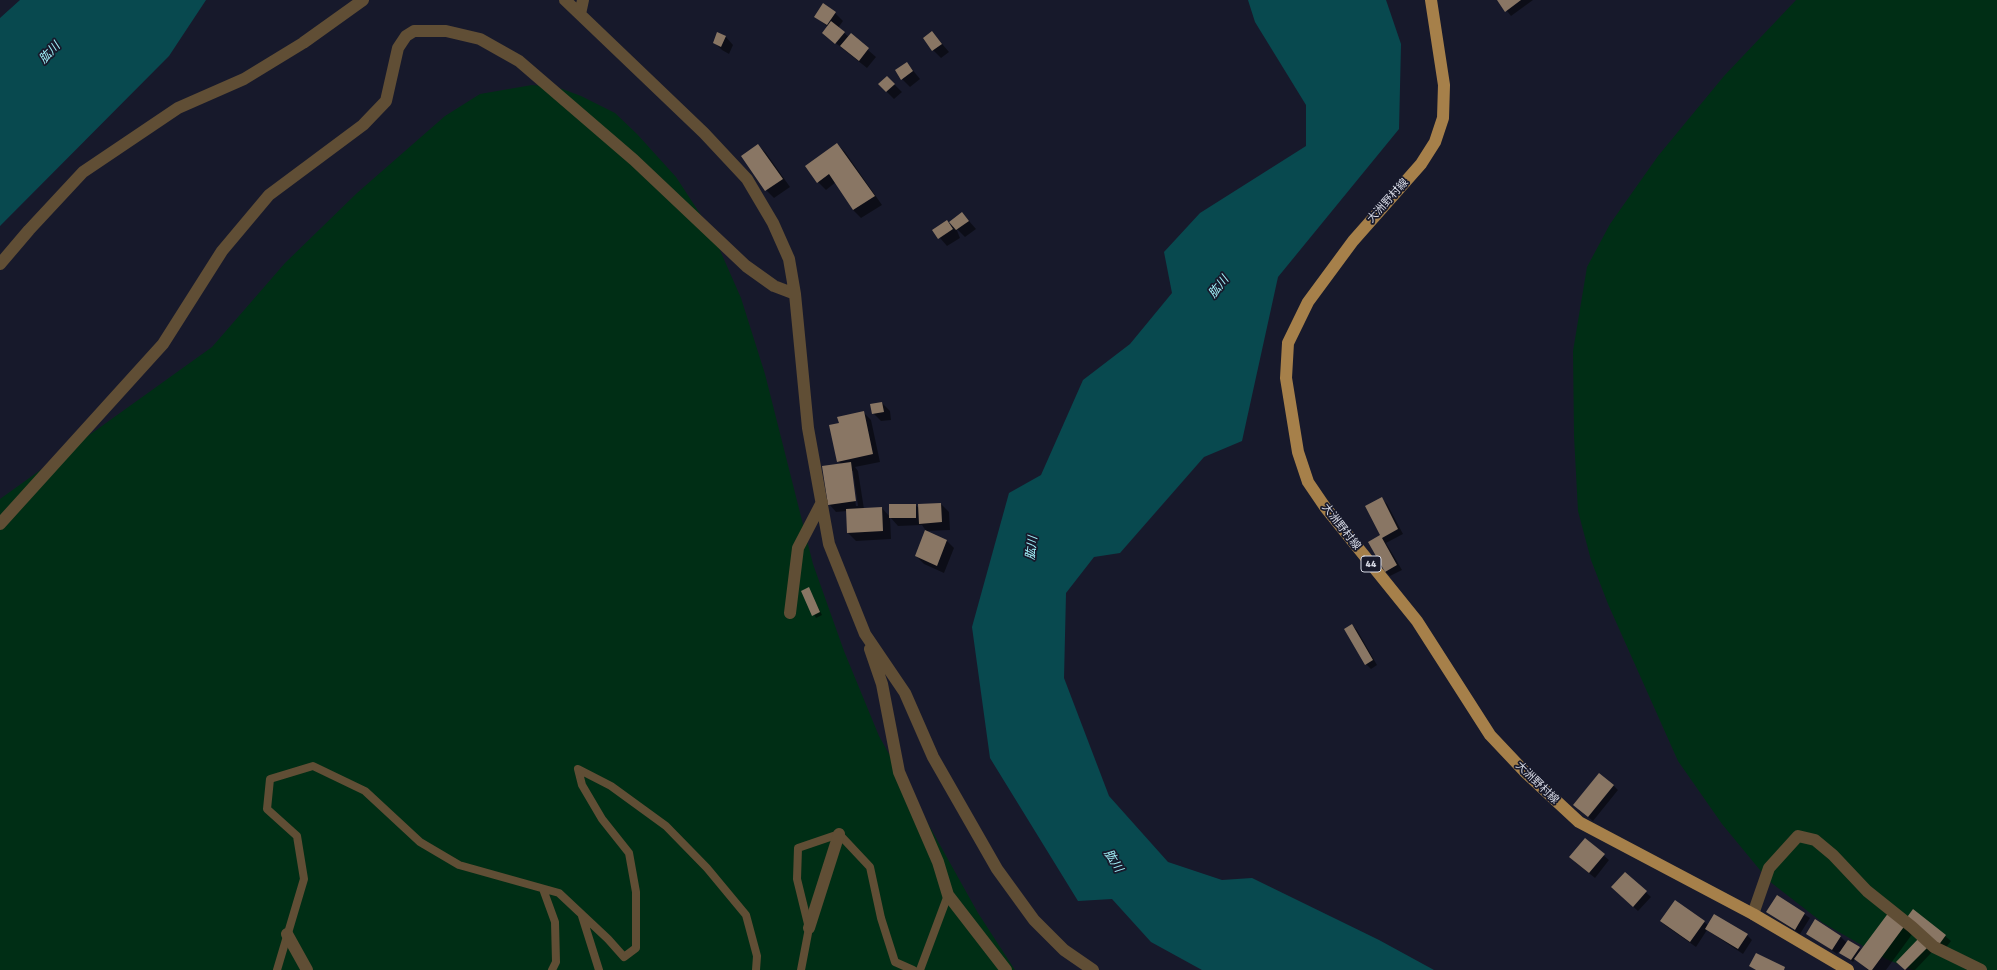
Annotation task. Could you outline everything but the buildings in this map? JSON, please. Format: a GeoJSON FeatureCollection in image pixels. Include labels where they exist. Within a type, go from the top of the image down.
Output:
{"type":"FeatureCollection","features":[{"type":"Feature","properties":{"kind":"main road","name":"大洲野村線"},"geometry":{"type":"LineString","coordinates":[[1431,0],[1444,85],[1443,118],[1435,142],[1421,164],[1344,253],[1308,302],[1288,343],[1286,378],[1298,452],[1308,482],[1325,507],[1417,621],[1490,735],[1524,771],[1579,822],[1753,914],[1848,970]]}},
{"type":"Feature","properties":{"kind":"street"},"geometry":{"type":"LineString","coordinates":[[0,264],[29,230],[83,172],[178,108],[244,79],[303,43],[363,0]]}},
{"type":"Feature","properties":{"kind":"street"},"geometry":{"type":"LineString","coordinates":[[565,0],[704,133],[747,179],[773,223],[789,259],[795,294],[808,428],[829,544],[865,634],[882,684],[899,772],[938,862],[948,895],[1006,970]]}},
{"type":"Feature","properties":{"kind":"street"},"geometry":{"type":"LineString","coordinates":[[580,14],[582,0]]}},
{"type":"Feature","properties":{"kind":"street"},"geometry":{"type":"LineString","coordinates":[[0,524],[163,344],[222,251],[269,195],[363,125],[386,101],[398,48],[406,36],[414,31],[446,31],[480,39],[518,61],[634,160],[746,266],[774,286],[795,294]]}},
{"type":"Feature","properties":{"kind":"street"},"geometry":{"type":"LineString","coordinates":[[790,613],[792,580],[798,548],[822,502]]}},
{"type":"Feature","properties":{"kind":"street"},"geometry":{"type":"LineString","coordinates":[[865,634],[905,693],[933,757],[997,869],[1034,920],[1064,950],[1093,970]]}},
{"type":"Feature","properties":{"kind":"street"},"geometry":{"type":"LineString","coordinates":[[809,928],[839,834]]}},
{"type":"Feature","properties":{"kind":"street"},"geometry":{"type":"LineString","coordinates":[[1753,914],[1769,868],[1798,836],[1815,840],[1833,855],[1867,891],[1912,927],[1934,947],[1981,970]]}},
{"type":"Feature","properties":{"kind":"street"},"geometry":{"type":"LineString","coordinates":[[287,934],[307,970]]}},
{"type":"Feature","properties":{"kind":"lane"},"geometry":{"type":"LineString","coordinates":[[277,970],[304,879],[297,836],[267,809],[270,779],[313,766],[365,791],[420,842],[459,865],[559,893],[624,957],[636,948],[636,892],[629,853],[602,820],[582,785],[578,769],[611,786],[666,826],[707,868],[746,915],[757,956],[756,970]]}},
{"type":"Feature","properties":{"kind":"lane"},"geometry":{"type":"LineString","coordinates":[[802,970],[809,928],[797,879],[798,848],[839,834],[870,867],[881,918],[894,962],[913,970]]}},
{"type":"Feature","properties":{"kind":"lane"},"geometry":{"type":"LineString","coordinates":[[544,889],[555,922],[556,962],[552,970]]}},
{"type":"Feature","properties":{"kind":"lane"},"geometry":{"type":"LineString","coordinates":[[920,970],[948,895]]}},
{"type":"Feature","properties":{"kind":"lane"},"geometry":{"type":"LineString","coordinates":[[582,915],[599,970]]}},
{"type":"Feature","properties":{"kind":"shaded area"},"geometry":{"type":"Polygon","coordinates":[[[1796,0],[1997,0],[1997,970],[1913,970],[1886,959],[1823,923],[1769,881],[1722,824],[1678,761],[1608,604],[1591,560],[1578,511],[1574,436],[1573,351],[1587,267],[1610,224],[1658,156],[1724,76],[1796,0]]]}},
{"type":"Feature","properties":{"kind":"shaded area"},"geometry":{"type":"Polygon","coordinates":[[[532,85],[557,87],[581,96],[615,113],[637,134],[676,177],[712,232],[741,298],[765,374],[813,564],[844,651],[879,736],[978,913],[1015,970],[0,970],[0,499],[212,347],[285,263],[357,193],[445,116],[480,94],[532,85]]]}},
{"type":"Feature","properties":{"kind":"water","name":"肱川"},"geometry":{"type":"Polygon","coordinates":[[[20,0],[206,0],[169,56],[0,226],[0,18],[20,0]]]}},
{"type":"Feature","properties":{"kind":"water","name":"肱川"},"geometry":{"type":"Polygon","coordinates":[[[1248,0],[1386,0],[1401,44],[1399,129],[1278,277],[1242,441],[1204,457],[1120,553],[1094,557],[1066,593],[1064,678],[1109,796],[1168,862],[1222,880],[1252,878],[1379,940],[1434,970],[1202,970],[1151,942],[1112,899],[1078,901],[990,758],[972,627],[1009,493],[1041,475],[1083,380],[1130,344],[1172,293],[1164,252],[1200,213],[1306,146],[1306,105],[1255,22],[1248,0]]]}}]}
